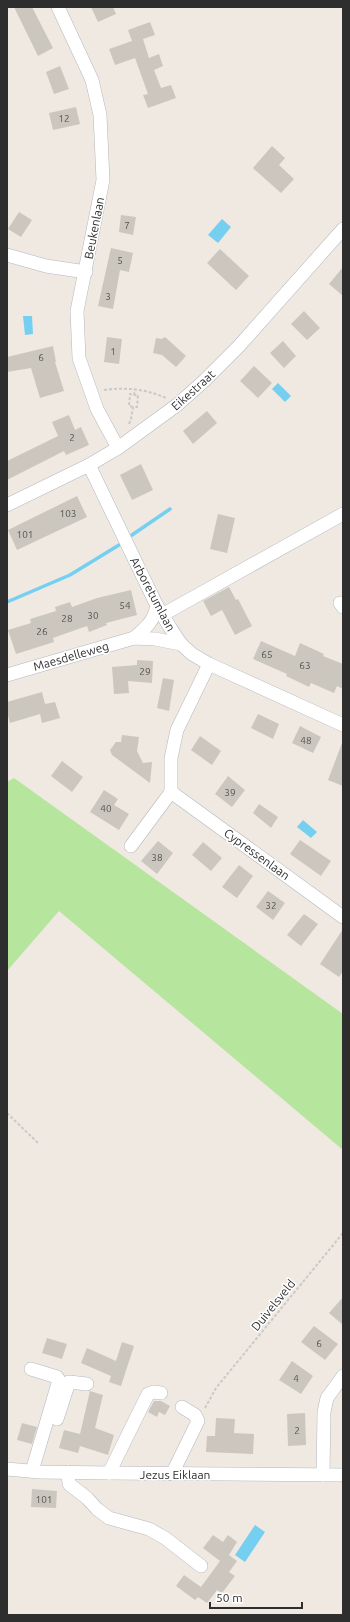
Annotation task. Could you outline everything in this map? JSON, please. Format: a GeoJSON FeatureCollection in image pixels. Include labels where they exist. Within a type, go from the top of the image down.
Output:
{"type":"FeatureCollection","features":[{"type":"Feature","properties":{"kind":"street","name":"Beukenlaan"},"geometry":{"type":"LineString","coordinates":[[58,7],[92,80],[100,115],[103,180],[86,272],[77,311],[79,358],[97,409],[118,448]]}},
{"type":"Feature","properties":{"kind":"street","name":"Eikestraat"},"geometry":{"type":"LineString","coordinates":[[7,505],[89,465],[118,448],[177,405],[204,381],[239,346],[343,229]]}},
{"type":"Feature","properties":{"kind":"street"},"geometry":{"type":"LineString","coordinates":[[7,256],[46,266],[86,272]]}},
{"type":"Feature","properties":{"kind":"street","name":"Arboretumlaan"},"geometry":{"type":"LineString","coordinates":[[89,465],[160,611],[181,644],[192,654],[209,664],[343,725]]}},
{"type":"Feature","properties":{"kind":"street"},"geometry":{"type":"LineString","coordinates":[[160,611],[343,514]]}},
{"type":"Feature","properties":{"kind":"street","name":"Maesdelleweg"},"geometry":{"type":"LineString","coordinates":[[134,638],[147,628],[160,611]]}},
{"type":"Feature","properties":{"kind":"street","name":"Maesdelleweg"},"geometry":{"type":"LineString","coordinates":[[7,675],[134,638],[155,639],[181,644]]}},
{"type":"Feature","properties":{"kind":"street"},"geometry":{"type":"LineString","coordinates":[[131,846],[171,792],[171,758],[177,730],[209,664]]}},
{"type":"Feature","properties":{"kind":"street","name":"Cypressenlaan"},"geometry":{"type":"LineString","coordinates":[[171,792],[343,917]]}},
{"type":"Feature","properties":{"kind":"street"},"geometry":{"type":"LineString","coordinates":[[31,1369],[57,1377],[59,1380],[36,1472]]}},
{"type":"Feature","properties":{"kind":"street"},"geometry":{"type":"LineString","coordinates":[[323,1475],[324,1412],[327,1398],[343,1376]]}},
{"type":"Feature","properties":{"kind":"street"},"geometry":{"type":"LineString","coordinates":[[36,1472],[69,1382],[87,1384]]}},
{"type":"Feature","properties":{"kind":"street"},"geometry":{"type":"LineString","coordinates":[[109,1473],[148,1394],[154,1392],[161,1393]]}},
{"type":"Feature","properties":{"kind":"street"},"geometry":{"type":"LineString","coordinates":[[172,1474],[198,1421],[195,1415],[182,1407]]}},
{"type":"Feature","properties":{"kind":"street","name":"Jezus Eiklaan"},"geometry":{"type":"LineString","coordinates":[[7,1469],[36,1472],[343,1475]]}},
{"type":"Feature","properties":{"kind":"street"},"geometry":{"type":"LineString","coordinates":[[68,1472],[69,1484],[109,1518],[149,1529],[165,1538],[201,1566]]}},
{"type":"Feature","properties":{"kind":"path"},"geometry":{"type":"LineString","coordinates":[[90,392],[115,389],[135,389],[155,393],[177,405]]}},
{"type":"Feature","properties":{"kind":"path"},"geometry":{"type":"LineString","coordinates":[[134,395],[135,389]]}},
{"type":"Feature","properties":{"kind":"path"},"geometry":{"type":"LineString","coordinates":[[130,394],[138,395],[137,407],[133,407],[128,406],[130,394]]}},
{"type":"Feature","properties":{"kind":"path"},"geometry":{"type":"LineString","coordinates":[[128,426],[132,419],[133,407]]}},
{"type":"Feature","properties":{"kind":"path"},"geometry":{"type":"LineString","coordinates":[[7,1113],[38,1143]]}},
{"type":"Feature","properties":{"kind":"path","name":"Duivelsveld"},"geometry":{"type":"LineString","coordinates":[[198,1421],[216,1388],[343,1233]]}},
{"type":"Feature","properties":{"kind":"green space"},"geometry":{"type":"Polygon","coordinates":[[[14,778],[343,1014],[343,1150],[59,911],[7,971],[7,782],[14,778]]]}},
{"type":"Feature","properties":{"kind":"water"},"geometry":{"type":"Polygon","coordinates":[[[222,219],[231,227],[218,243],[208,235],[222,219]]]}},
{"type":"Feature","properties":{"kind":"water"},"geometry":{"type":"Polygon","coordinates":[[[23,316],[32,316],[33,334],[25,335],[23,316]]]}},
{"type":"Feature","properties":{"kind":"water"},"geometry":{"type":"Polygon","coordinates":[[[278,383],[291,396],[285,402],[272,389],[278,383]]]}},
{"type":"Feature","properties":{"kind":"water"},"geometry":{"type":"Polygon","coordinates":[[[303,820],[317,832],[311,838],[297,827],[303,820]]]}},
{"type":"Feature","properties":{"kind":"water"},"geometry":{"type":"Polygon","coordinates":[[[255,1525],[265,1532],[245,1562],[235,1555],[255,1525]]]}},
{"type":"Feature","properties":{"kind":"building"},"geometry":{"type":"Polygon","coordinates":[[[14,7],[32,7],[53,48],[38,56],[14,7]]]}},
{"type":"Feature","properties":{"kind":"building"},"geometry":{"type":"Polygon","coordinates":[[[91,7],[113,7],[116,14],[98,22],[91,7]]]}},
{"type":"Feature","properties":{"kind":"building"},"geometry":{"type":"Polygon","coordinates":[[[150,22],[155,35],[143,39],[149,58],[159,54],[163,66],[154,70],[161,88],[171,85],[176,98],[148,108],[143,95],[148,94],[135,58],[115,65],[109,49],[132,41],[128,30],[150,22]]]}},
{"type":"Feature","properties":{"kind":"building"},"geometry":{"type":"Polygon","coordinates":[[[60,66],[69,89],[54,94],[46,72],[60,66]]]}},
{"type":"Feature","properties":{"kind":"building"},"geometry":{"type":"Polygon","coordinates":[[[76,107],[80,124],[53,130],[49,113],[76,107]]]}},
{"type":"Feature","properties":{"kind":"building"},"geometry":{"type":"Polygon","coordinates":[[[272,146],[285,158],[279,165],[294,179],[281,193],[253,168],[272,146]]]}},
{"type":"Feature","properties":{"kind":"building"},"geometry":{"type":"Polygon","coordinates":[[[19,212],[32,220],[21,237],[8,229],[19,212]]]}},
{"type":"Feature","properties":{"kind":"building"},"geometry":{"type":"Polygon","coordinates":[[[121,215],[136,217],[133,235],[119,232],[121,215]]]}},
{"type":"Feature","properties":{"kind":"building"},"geometry":{"type":"Polygon","coordinates":[[[111,248],[133,253],[129,272],[120,270],[113,309],[98,306],[111,248]]]}},
{"type":"Feature","properties":{"kind":"building"},"geometry":{"type":"Polygon","coordinates":[[[220,249],[249,276],[236,290],[207,263],[220,249]]]}},
{"type":"Feature","properties":{"kind":"building"},"geometry":{"type":"Polygon","coordinates":[[[343,267],[343,296],[329,284],[343,267]]]}},
{"type":"Feature","properties":{"kind":"building"},"geometry":{"type":"Polygon","coordinates":[[[304,311],[320,328],[307,340],[291,324],[304,311]]]}},
{"type":"Feature","properties":{"kind":"building"},"geometry":{"type":"Polygon","coordinates":[[[107,337],[122,339],[119,364],[104,362],[107,337]]]}},
{"type":"Feature","properties":{"kind":"building"},"geometry":{"type":"Polygon","coordinates":[[[165,337],[186,356],[176,367],[162,355],[153,353],[156,338],[162,339],[165,337]]]}},
{"type":"Feature","properties":{"kind":"building"},"geometry":{"type":"Polygon","coordinates":[[[283,341],[296,356],[284,368],[270,353],[283,341]]]}},
{"type":"Feature","properties":{"kind":"building"},"geometry":{"type":"Polygon","coordinates":[[[53,346],[55,362],[64,391],[40,398],[31,368],[7,372],[7,357],[53,346]]]}},
{"type":"Feature","properties":{"kind":"building"},"geometry":{"type":"Polygon","coordinates":[[[254,366],[272,383],[258,398],[240,381],[254,366]]]}},
{"type":"Feature","properties":{"kind":"building"},"geometry":{"type":"Polygon","coordinates":[[[207,411],[217,423],[193,444],[183,431],[207,411]]]}},
{"type":"Feature","properties":{"kind":"building"},"geometry":{"type":"Polygon","coordinates":[[[69,415],[75,430],[81,427],[89,445],[66,455],[64,451],[7,480],[7,461],[58,436],[52,422],[69,415]]]}},
{"type":"Feature","properties":{"kind":"building"},"geometry":{"type":"Polygon","coordinates":[[[141,464],[153,490],[132,500],[120,475],[141,464]]]}},
{"type":"Feature","properties":{"kind":"building"},"geometry":{"type":"Polygon","coordinates":[[[77,496],[87,517],[17,550],[8,530],[77,496]]]}},
{"type":"Feature","properties":{"kind":"building"},"geometry":{"type":"Polygon","coordinates":[[[218,514],[235,518],[227,553],[210,549],[218,514]]]}},
{"type":"Feature","properties":{"kind":"building"},"geometry":{"type":"Polygon","coordinates":[[[229,587],[236,600],[238,599],[252,626],[235,635],[222,610],[211,616],[203,601],[229,587]]]}},
{"type":"Feature","properties":{"kind":"building"},"geometry":{"type":"Polygon","coordinates":[[[131,590],[137,615],[106,623],[107,625],[89,632],[87,626],[53,638],[54,642],[16,654],[8,630],[31,623],[30,619],[56,611],[55,607],[70,602],[72,607],[97,598],[131,590]]]}},
{"type":"Feature","properties":{"kind":"building"},"geometry":{"type":"Polygon","coordinates":[[[261,641],[295,656],[300,643],[324,654],[323,656],[343,664],[343,689],[337,686],[334,693],[311,683],[309,687],[286,676],[287,674],[253,659],[261,641]]]}},
{"type":"Feature","properties":{"kind":"building"},"geometry":{"type":"Polygon","coordinates":[[[137,660],[153,661],[152,683],[128,681],[129,693],[114,694],[112,667],[137,665],[137,660]]]}},
{"type":"Feature","properties":{"kind":"building"},"geometry":{"type":"Polygon","coordinates":[[[163,678],[174,680],[169,711],[157,708],[163,678]]]}},
{"type":"Feature","properties":{"kind":"building"},"geometry":{"type":"Polygon","coordinates":[[[42,692],[45,704],[55,702],[60,718],[42,723],[40,714],[10,723],[7,712],[7,702],[42,692]]]}},
{"type":"Feature","properties":{"kind":"building"},"geometry":{"type":"Polygon","coordinates":[[[258,714],[279,724],[273,739],[251,728],[258,714]]]}},
{"type":"Feature","properties":{"kind":"building"},"geometry":{"type":"Polygon","coordinates":[[[300,726],[321,737],[313,753],[292,743],[300,726]]]}},
{"type":"Feature","properties":{"kind":"building"},"geometry":{"type":"Polygon","coordinates":[[[122,735],[139,737],[137,751],[143,763],[152,762],[150,783],[112,755],[110,750],[116,742],[121,742],[122,735]]]}},
{"type":"Feature","properties":{"kind":"building"},"geometry":{"type":"Polygon","coordinates":[[[200,736],[221,751],[212,765],[191,750],[200,736]]]}},
{"type":"Feature","properties":{"kind":"building"},"geometry":{"type":"Polygon","coordinates":[[[343,743],[343,786],[328,780],[343,743]]]}},
{"type":"Feature","properties":{"kind":"building"},"geometry":{"type":"Polygon","coordinates":[[[62,761],[83,777],[72,792],[51,776],[62,761]]]}},
{"type":"Feature","properties":{"kind":"building"},"geometry":{"type":"Polygon","coordinates":[[[228,776],[245,790],[232,807],[215,794],[228,776]]]}},
{"type":"Feature","properties":{"kind":"building"},"geometry":{"type":"Polygon","coordinates":[[[104,790],[118,799],[114,805],[129,814],[119,830],[90,812],[104,790]]]}},
{"type":"Feature","properties":{"kind":"building"},"geometry":{"type":"Polygon","coordinates":[[[259,804],[278,817],[271,828],[253,813],[259,804]]]}},
{"type":"Feature","properties":{"kind":"building"},"geometry":{"type":"Polygon","coordinates":[[[300,840],[331,861],[321,876],[290,854],[300,840]]]}},
{"type":"Feature","properties":{"kind":"building"},"geometry":{"type":"Polygon","coordinates":[[[158,841],[173,853],[157,874],[141,861],[158,841]]]}},
{"type":"Feature","properties":{"kind":"building"},"geometry":{"type":"Polygon","coordinates":[[[203,842],[222,858],[211,871],[192,855],[203,842]]]}},
{"type":"Feature","properties":{"kind":"building"},"geometry":{"type":"Polygon","coordinates":[[[239,865],[253,876],[237,898],[222,887],[239,865]]]}},
{"type":"Feature","properties":{"kind":"building"},"geometry":{"type":"Polygon","coordinates":[[[268,891],[285,903],[273,920],[256,907],[268,891]]]}},
{"type":"Feature","properties":{"kind":"building"},"geometry":{"type":"Polygon","coordinates":[[[304,914],[318,924],[301,946],[287,935],[304,914]]]}},
{"type":"Feature","properties":{"kind":"building"},"geometry":{"type":"Polygon","coordinates":[[[343,929],[343,971],[339,977],[320,964],[343,929]]]}},
{"type":"Feature","properties":{"kind":"building"},"geometry":{"type":"Polygon","coordinates":[[[343,1297],[343,1325],[329,1313],[343,1297]]]}},
{"type":"Feature","properties":{"kind":"building"},"geometry":{"type":"Polygon","coordinates":[[[314,1326],[338,1344],[325,1360],[301,1342],[314,1326]]]}},
{"type":"Feature","properties":{"kind":"building"},"geometry":{"type":"Polygon","coordinates":[[[47,1338],[67,1344],[62,1359],[42,1353],[47,1338]]]}},
{"type":"Feature","properties":{"kind":"building"},"geometry":{"type":"Polygon","coordinates":[[[122,1342],[134,1346],[121,1386],[109,1382],[111,1376],[81,1363],[87,1348],[116,1361],[122,1342]]]}},
{"type":"Feature","properties":{"kind":"building"},"geometry":{"type":"Polygon","coordinates":[[[292,1361],[313,1376],[301,1394],[279,1380],[292,1361]]]}},
{"type":"Feature","properties":{"kind":"building"},"geometry":{"type":"Polygon","coordinates":[[[90,1391],[103,1395],[95,1428],[114,1435],[108,1455],[80,1446],[78,1453],[59,1448],[64,1430],[80,1434],[90,1391]]]}},
{"type":"Feature","properties":{"kind":"building"},"geometry":{"type":"Polygon","coordinates":[[[154,1401],[161,1401],[170,1406],[165,1415],[159,1412],[157,1417],[148,1412],[154,1401]]]}},
{"type":"Feature","properties":{"kind":"building"},"geometry":{"type":"Polygon","coordinates":[[[305,1413],[306,1445],[288,1446],[287,1414],[305,1413]]]}},
{"type":"Feature","properties":{"kind":"building"},"geometry":{"type":"Polygon","coordinates":[[[216,1418],[235,1419],[234,1433],[254,1434],[253,1454],[206,1452],[207,1436],[215,1436],[216,1418]]]}},
{"type":"Feature","properties":{"kind":"building"},"geometry":{"type":"Polygon","coordinates":[[[22,1423],[37,1427],[32,1444],[17,1440],[22,1423]]]}},
{"type":"Feature","properties":{"kind":"building"},"geometry":{"type":"Polygon","coordinates":[[[32,1489],[57,1491],[56,1508],[31,1507],[32,1489]]]}},
{"type":"Feature","properties":{"kind":"building"},"geometry":{"type":"Polygon","coordinates":[[[213,1535],[223,1542],[228,1535],[237,1542],[229,1555],[237,1561],[229,1572],[235,1576],[222,1593],[217,1590],[207,1603],[198,1597],[195,1600],[176,1586],[184,1575],[201,1587],[220,1561],[203,1548],[213,1535]]]}},
{"type":"Feature","properties":{"kind":"waterway"},"geometry":{"type":"LineString","coordinates":[[132,535],[170,509]]}},
{"type":"Feature","properties":{"kind":"waterway"},"geometry":{"type":"LineString","coordinates":[[7,602],[70,575],[119,545]]}}]}
